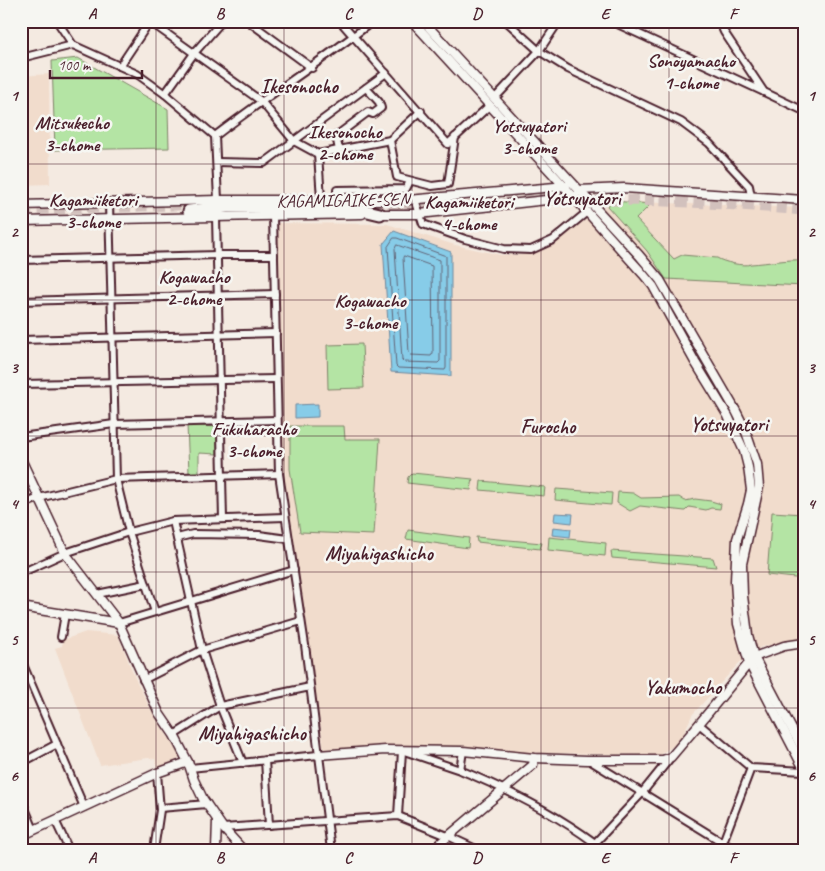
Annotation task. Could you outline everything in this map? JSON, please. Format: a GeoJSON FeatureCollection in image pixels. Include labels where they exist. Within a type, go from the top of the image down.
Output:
{"type":"FeatureCollection","features":[{"type":"Feature","properties":{"kind":"highway"},"geometry":{"type":"LineString","coordinates":[[189,211],[228,207],[273,212],[350,209],[380,214]]}},
{"type":"Feature","properties":{"kind":"street"},"geometry":{"type":"LineString","coordinates":[[57,21],[73,45],[137,74],[165,94],[215,136],[218,200]]}},
{"type":"Feature","properties":{"kind":"street"},"geometry":{"type":"LineString","coordinates":[[120,66],[150,21],[261,101],[294,141],[318,154],[390,140],[420,111]]}},
{"type":"Feature","properties":{"kind":"street"},"geometry":{"type":"LineString","coordinates":[[165,94],[195,52],[222,21]]}},
{"type":"Feature","properties":{"kind":"street"},"geometry":{"type":"LineString","coordinates":[[248,21],[312,68]]}},
{"type":"Feature","properties":{"kind":"street"},"geometry":{"type":"LineString","coordinates":[[340,21],[448,144],[490,105]]}},
{"type":"Feature","properties":{"kind":"street"},"geometry":{"type":"LineString","coordinates":[[215,136],[261,101],[312,68],[373,21]]}},
{"type":"Feature","properties":{"kind":"street"},"geometry":{"type":"LineString","coordinates":[[412,21],[631,258],[653,286],[695,362],[728,416],[744,451],[748,467],[750,490],[748,504],[737,539],[735,581],[738,624],[751,660],[804,770],[751,768],[699,724]]}},
{"type":"Feature","properties":{"kind":"street"},"geometry":{"type":"LineString","coordinates":[[423,21],[660,280],[745,429],[757,464],[760,485],[742,564],[745,613],[751,660],[804,752]]}},
{"type":"Feature","properties":{"kind":"street"},"geometry":{"type":"LineString","coordinates":[[506,21],[539,51],[568,69],[681,122],[709,143],[749,186],[751,196]]}},
{"type":"Feature","properties":{"kind":"street"},"geometry":{"type":"LineString","coordinates":[[495,98],[539,51],[559,21]]}},
{"type":"Feature","properties":{"kind":"street"},"geometry":{"type":"LineString","coordinates":[[611,21],[804,111]]}},
{"type":"Feature","properties":{"kind":"street"},"geometry":{"type":"LineString","coordinates":[[719,21],[724,32],[764,92]]}},
{"type":"Feature","properties":{"kind":"street"},"geometry":{"type":"LineString","coordinates":[[21,58],[73,45]]}},
{"type":"Feature","properties":{"kind":"street"},"geometry":{"type":"LineString","coordinates":[[217,162],[264,163],[386,73]]}},
{"type":"Feature","properties":{"kind":"street"},"geometry":{"type":"LineString","coordinates":[[338,150],[336,136],[368,112],[373,114],[381,108],[379,102],[366,88]]}},
{"type":"Feature","properties":{"kind":"street"},"geometry":{"type":"LineString","coordinates":[[390,140],[397,177],[432,186],[448,184],[456,136]]}},
{"type":"Feature","properties":{"kind":"street"},"geometry":{"type":"LineString","coordinates":[[318,154],[321,199]]}},
{"type":"Feature","properties":{"kind":"street"},"geometry":{"type":"LineString","coordinates":[[337,200],[337,190],[406,188],[410,181]]}},
{"type":"Feature","properties":{"kind":"street","name":"KAGAMIGAIKE-SEN"},"geometry":{"type":"LineString","coordinates":[[21,205],[218,200],[415,200],[564,185],[580,191]]}},
{"type":"Feature","properties":{"kind":"street"},"geometry":{"type":"LineString","coordinates":[[574,197],[580,191],[624,188],[804,200]]}},
{"type":"Feature","properties":{"kind":"street","name":"KAGAMIGAIKE-SEN"},"geometry":{"type":"LineString","coordinates":[[380,214],[419,214],[574,197]]}},
{"type":"Feature","properties":{"kind":"street"},"geometry":{"type":"LineString","coordinates":[[415,200],[423,224],[504,250],[531,250],[553,240],[587,212]]}},
{"type":"Feature","properties":{"kind":"street"},"geometry":{"type":"LineString","coordinates":[[110,203],[116,479],[129,532],[155,612]]}},
{"type":"Feature","properties":{"kind":"street"},"geometry":{"type":"LineString","coordinates":[[273,212],[279,474],[294,570],[331,850]]}},
{"type":"Feature","properties":{"kind":"street","name":"KAGAMIGAIKE-SEN"},"geometry":{"type":"LineString","coordinates":[[21,221],[216,216],[273,212]]}},
{"type":"Feature","properties":{"kind":"street"},"geometry":{"type":"LineString","coordinates":[[216,216],[223,519]]}},
{"type":"Feature","properties":{"kind":"street"},"geometry":{"type":"LineString","coordinates":[[21,260],[274,255]]}},
{"type":"Feature","properties":{"kind":"street"},"geometry":{"type":"LineString","coordinates":[[21,300],[275,294]]}},
{"type":"Feature","properties":{"kind":"street"},"geometry":{"type":"LineString","coordinates":[[21,340],[276,333]]}},
{"type":"Feature","properties":{"kind":"street"},"geometry":{"type":"LineString","coordinates":[[21,384],[276,379]]}},
{"type":"Feature","properties":{"kind":"street"},"geometry":{"type":"LineString","coordinates":[[21,437],[114,424],[277,420]]}},
{"type":"Feature","properties":{"kind":"street"},"geometry":{"type":"LineString","coordinates":[[21,459],[65,553],[119,623],[159,713],[174,735],[207,804],[223,828],[243,850]]}},
{"type":"Feature","properties":{"kind":"street"},"geometry":{"type":"LineString","coordinates":[[21,505],[39,498],[116,479],[279,474]]}},
{"type":"Feature","properties":{"kind":"street"},"geometry":{"type":"LineString","coordinates":[[21,573],[65,553],[173,520],[285,517]]}},
{"type":"Feature","properties":{"kind":"street"},"geometry":{"type":"LineString","coordinates":[[173,520],[202,650],[220,706],[244,763]]}},
{"type":"Feature","properties":{"kind":"street"},"geometry":{"type":"LineString","coordinates":[[177,538],[193,534],[259,535],[288,539]]}},
{"type":"Feature","properties":{"kind":"street"},"geometry":{"type":"LineString","coordinates":[[21,607],[119,623],[294,570]]}},
{"type":"Feature","properties":{"kind":"street"},"geometry":{"type":"LineString","coordinates":[[97,594],[146,584]]}},
{"type":"Feature","properties":{"kind":"street"},"geometry":{"type":"LineString","coordinates":[[61,637],[65,614]]}},
{"type":"Feature","properties":{"kind":"street"},"geometry":{"type":"LineString","coordinates":[[144,680],[202,650],[301,621]]}},
{"type":"Feature","properties":{"kind":"street"},"geometry":{"type":"LineString","coordinates":[[586,850],[642,793],[751,660],[784,646],[804,643]]}},
{"type":"Feature","properties":{"kind":"street"},"geometry":{"type":"LineString","coordinates":[[21,660],[84,806]]}},
{"type":"Feature","properties":{"kind":"street"},"geometry":{"type":"LineString","coordinates":[[174,735],[220,706],[310,687]]}},
{"type":"Feature","properties":{"kind":"street"},"geometry":{"type":"LineString","coordinates":[[21,763],[57,744]]}},
{"type":"Feature","properties":{"kind":"street"},"geometry":{"type":"LineString","coordinates":[[21,836],[157,773],[189,765],[244,763],[385,750],[464,752],[588,760],[663,760],[671,757]]}},
{"type":"Feature","properties":{"kind":"street"},"geometry":{"type":"LineString","coordinates":[[404,751],[460,770],[506,789],[556,817],[604,850]]}},
{"type":"Feature","properties":{"kind":"street"},"geometry":{"type":"LineString","coordinates":[[398,816],[404,751]]}},
{"type":"Feature","properties":{"kind":"street"},"geometry":{"type":"LineString","coordinates":[[460,770],[464,752]]}},
{"type":"Feature","properties":{"kind":"street"},"geometry":{"type":"LineString","coordinates":[[432,850],[533,765],[534,758]]}},
{"type":"Feature","properties":{"kind":"street"},"geometry":{"type":"LineString","coordinates":[[265,760],[269,825]]}},
{"type":"Feature","properties":{"kind":"street"},"geometry":{"type":"LineString","coordinates":[[588,760],[735,850]]}},
{"type":"Feature","properties":{"kind":"street"},"geometry":{"type":"LineString","coordinates":[[717,850],[723,842],[751,768]]}},
{"type":"Feature","properties":{"kind":"street"},"geometry":{"type":"LineString","coordinates":[[154,850],[160,808],[157,773]]}},
{"type":"Feature","properties":{"kind":"street"},"geometry":{"type":"LineString","coordinates":[[21,799],[34,830]]}},
{"type":"Feature","properties":{"kind":"street"},"geometry":{"type":"LineString","coordinates":[[160,808],[207,804]]}},
{"type":"Feature","properties":{"kind":"street"},"geometry":{"type":"LineString","coordinates":[[223,828],[398,816],[450,836],[477,850]]}},
{"type":"Feature","properties":{"kind":"street"},"geometry":{"type":"LineString","coordinates":[[55,820],[69,850]]}},
{"type":"Feature","properties":{"kind":"street"},"geometry":{"type":"LineString","coordinates":[[216,850],[217,820]]}},
{"type":"Feature","properties":{"kind":"shaded area"},"geometry":{"type":"Polygon","coordinates":[[[49,74],[50,184],[21,185],[21,76],[49,74]]]}},
{"type":"Feature","properties":{"kind":"shaded area"},"geometry":{"type":"Polygon","coordinates":[[[612,201],[804,208],[804,638],[761,647],[739,663],[692,715],[683,735],[675,745],[659,755],[546,753],[397,746],[324,750],[292,539],[284,473],[276,333],[273,223],[387,224],[455,245],[501,255],[524,255],[546,248],[612,201]]]}},
{"type":"Feature","properties":{"kind":"shaded area"},"geometry":{"type":"Polygon","coordinates":[[[86,632],[118,635],[135,678],[151,710],[180,756],[177,761],[157,768],[155,759],[148,758],[100,765],[55,648],[62,646],[63,640],[86,632]]]}},
{"type":"Feature","properties":{"kind":"green space"},"geometry":{"type":"Polygon","coordinates":[[[78,58],[168,109],[169,148],[55,150],[52,61],[78,58]]]}},
{"type":"Feature","properties":{"kind":"green space"},"geometry":{"type":"Polygon","coordinates":[[[613,201],[651,204],[636,219],[674,259],[682,255],[717,258],[744,265],[804,260],[804,286],[666,279],[647,251],[607,206],[613,201]]]}},
{"type":"Feature","properties":{"kind":"green space"},"geometry":{"type":"Polygon","coordinates":[[[362,344],[364,388],[328,389],[327,345],[362,344]]]}},
{"type":"Feature","properties":{"kind":"green space"},"geometry":{"type":"Polygon","coordinates":[[[187,425],[217,427],[217,454],[199,453],[199,473],[189,473],[187,425]]]}},
{"type":"Feature","properties":{"kind":"green space"},"geometry":{"type":"Polygon","coordinates":[[[290,426],[344,426],[345,439],[380,439],[374,535],[300,532],[290,469],[290,426]]]}},
{"type":"Feature","properties":{"kind":"green space"},"geometry":{"type":"Polygon","coordinates":[[[412,473],[473,479],[471,490],[407,483],[408,477],[412,473]]]}},
{"type":"Feature","properties":{"kind":"green space"},"geometry":{"type":"Polygon","coordinates":[[[481,481],[545,487],[544,496],[480,490],[481,481]]]}},
{"type":"Feature","properties":{"kind":"green space"},"geometry":{"type":"Polygon","coordinates":[[[556,489],[612,493],[611,505],[555,500],[556,489]]]}},
{"type":"Feature","properties":{"kind":"green space"},"geometry":{"type":"Polygon","coordinates":[[[618,492],[633,493],[641,498],[679,497],[685,501],[695,499],[721,504],[720,509],[711,508],[706,510],[689,507],[685,511],[640,506],[630,511],[617,503],[618,492]]]}},
{"type":"Feature","properties":{"kind":"green space"},"geometry":{"type":"Polygon","coordinates":[[[772,512],[804,514],[804,579],[767,575],[772,512]]]}},
{"type":"Feature","properties":{"kind":"green space"},"geometry":{"type":"Polygon","coordinates":[[[408,530],[469,538],[468,548],[406,539],[408,530]]]}},
{"type":"Feature","properties":{"kind":"green space"},"geometry":{"type":"Polygon","coordinates":[[[476,537],[542,543],[540,549],[477,542],[476,537]]]}},
{"type":"Feature","properties":{"kind":"green space"},"geometry":{"type":"Polygon","coordinates":[[[549,537],[606,543],[605,556],[548,550],[549,537]]]}},
{"type":"Feature","properties":{"kind":"green space"},"geometry":{"type":"Polygon","coordinates":[[[611,551],[713,558],[716,567],[612,558],[611,551]]]}},
{"type":"Feature","properties":{"kind":"water"},"geometry":{"type":"Polygon","coordinates":[[[394,231],[451,252],[451,376],[391,372],[383,244],[394,231]]]}},
{"type":"Feature","properties":{"kind":"water"},"geometry":{"type":"Polygon","coordinates":[[[318,404],[318,417],[295,418],[295,405],[318,404]]]}},
{"type":"Feature","properties":{"kind":"water"},"geometry":{"type":"Polygon","coordinates":[[[555,513],[573,514],[572,523],[554,521],[555,513]]]}},
{"type":"Feature","properties":{"kind":"water"},"geometry":{"type":"Polygon","coordinates":[[[553,527],[571,529],[570,537],[552,535],[553,527]]]}},
{"type":"Feature","properties":{"kind":"tunnel"},"geometry":{"type":"LineString","coordinates":[[505,195],[589,190]]}},
{"type":"Feature","properties":{"kind":"tunnel"},"geometry":{"type":"LineString","coordinates":[[578,201],[663,201],[804,210]]}},
{"type":"Feature","properties":{"kind":"tunnel"},"geometry":{"type":"LineString","coordinates":[[21,210],[204,204]]}},
{"type":"Feature","properties":{"kind":"tunnel"},"geometry":{"type":"LineString","coordinates":[[371,211],[455,207]]}},
{"type":"Feature","properties":{"kind":"district","name":"Sonoyamacho 1-chome"},"geometry":{"type":"Point","coordinates":[691,72]}},
{"type":"Feature","properties":{"kind":"district","name":"Ikesonocho"},"geometry":{"type":"Point","coordinates":[299,86]}},
{"type":"Feature","properties":{"kind":"district","name":"Mitsukecho 3-chome"},"geometry":{"type":"Point","coordinates":[72,134]}},
{"type":"Feature","properties":{"kind":"district","name":"Yotsuyatori 3-chome"},"geometry":{"type":"Point","coordinates":[529,137]}},
{"type":"Feature","properties":{"kind":"district","name":"Ikesonocho 2-chome"},"geometry":{"type":"Point","coordinates":[345,143]}},
{"type":"Feature","properties":{"kind":"district","name":"Yotsuyatori"},"geometry":{"type":"Point","coordinates":[582,198]}},
{"type":"Feature","properties":{"kind":"district","name":"Kagamiiketori 3-chome"},"geometry":{"type":"Point","coordinates":[93,211]}},
{"type":"Feature","properties":{"kind":"district","name":"Kagamiiketori 4-chome"},"geometry":{"type":"Point","coordinates":[469,213]}},
{"type":"Feature","properties":{"kind":"district","name":"Kogawacho 2-chome"},"geometry":{"type":"Point","coordinates":[194,288]}},
{"type":"Feature","properties":{"kind":"district","name":"Kogawacho 3-chome"},"geometry":{"type":"Point","coordinates":[370,312]}},
{"type":"Feature","properties":{"kind":"district","name":"Yotsuyatori"},"geometry":{"type":"Point","coordinates":[729,424]}},
{"type":"Feature","properties":{"kind":"district","name":"Furocho"},"geometry":{"type":"Point","coordinates":[548,426]}},
{"type":"Feature","properties":{"kind":"district","name":"Fukuharacho 3-chome"},"geometry":{"type":"Point","coordinates":[254,440]}},
{"type":"Feature","properties":{"kind":"district","name":"Miyahigashicho"},"geometry":{"type":"Point","coordinates":[379,553]}},
{"type":"Feature","properties":{"kind":"district","name":"Yakumocho"},"geometry":{"type":"Point","coordinates":[683,687]}},
{"type":"Feature","properties":{"kind":"district","name":"Miyahigashicho"},"geometry":{"type":"Point","coordinates":[252,733]}}]}
